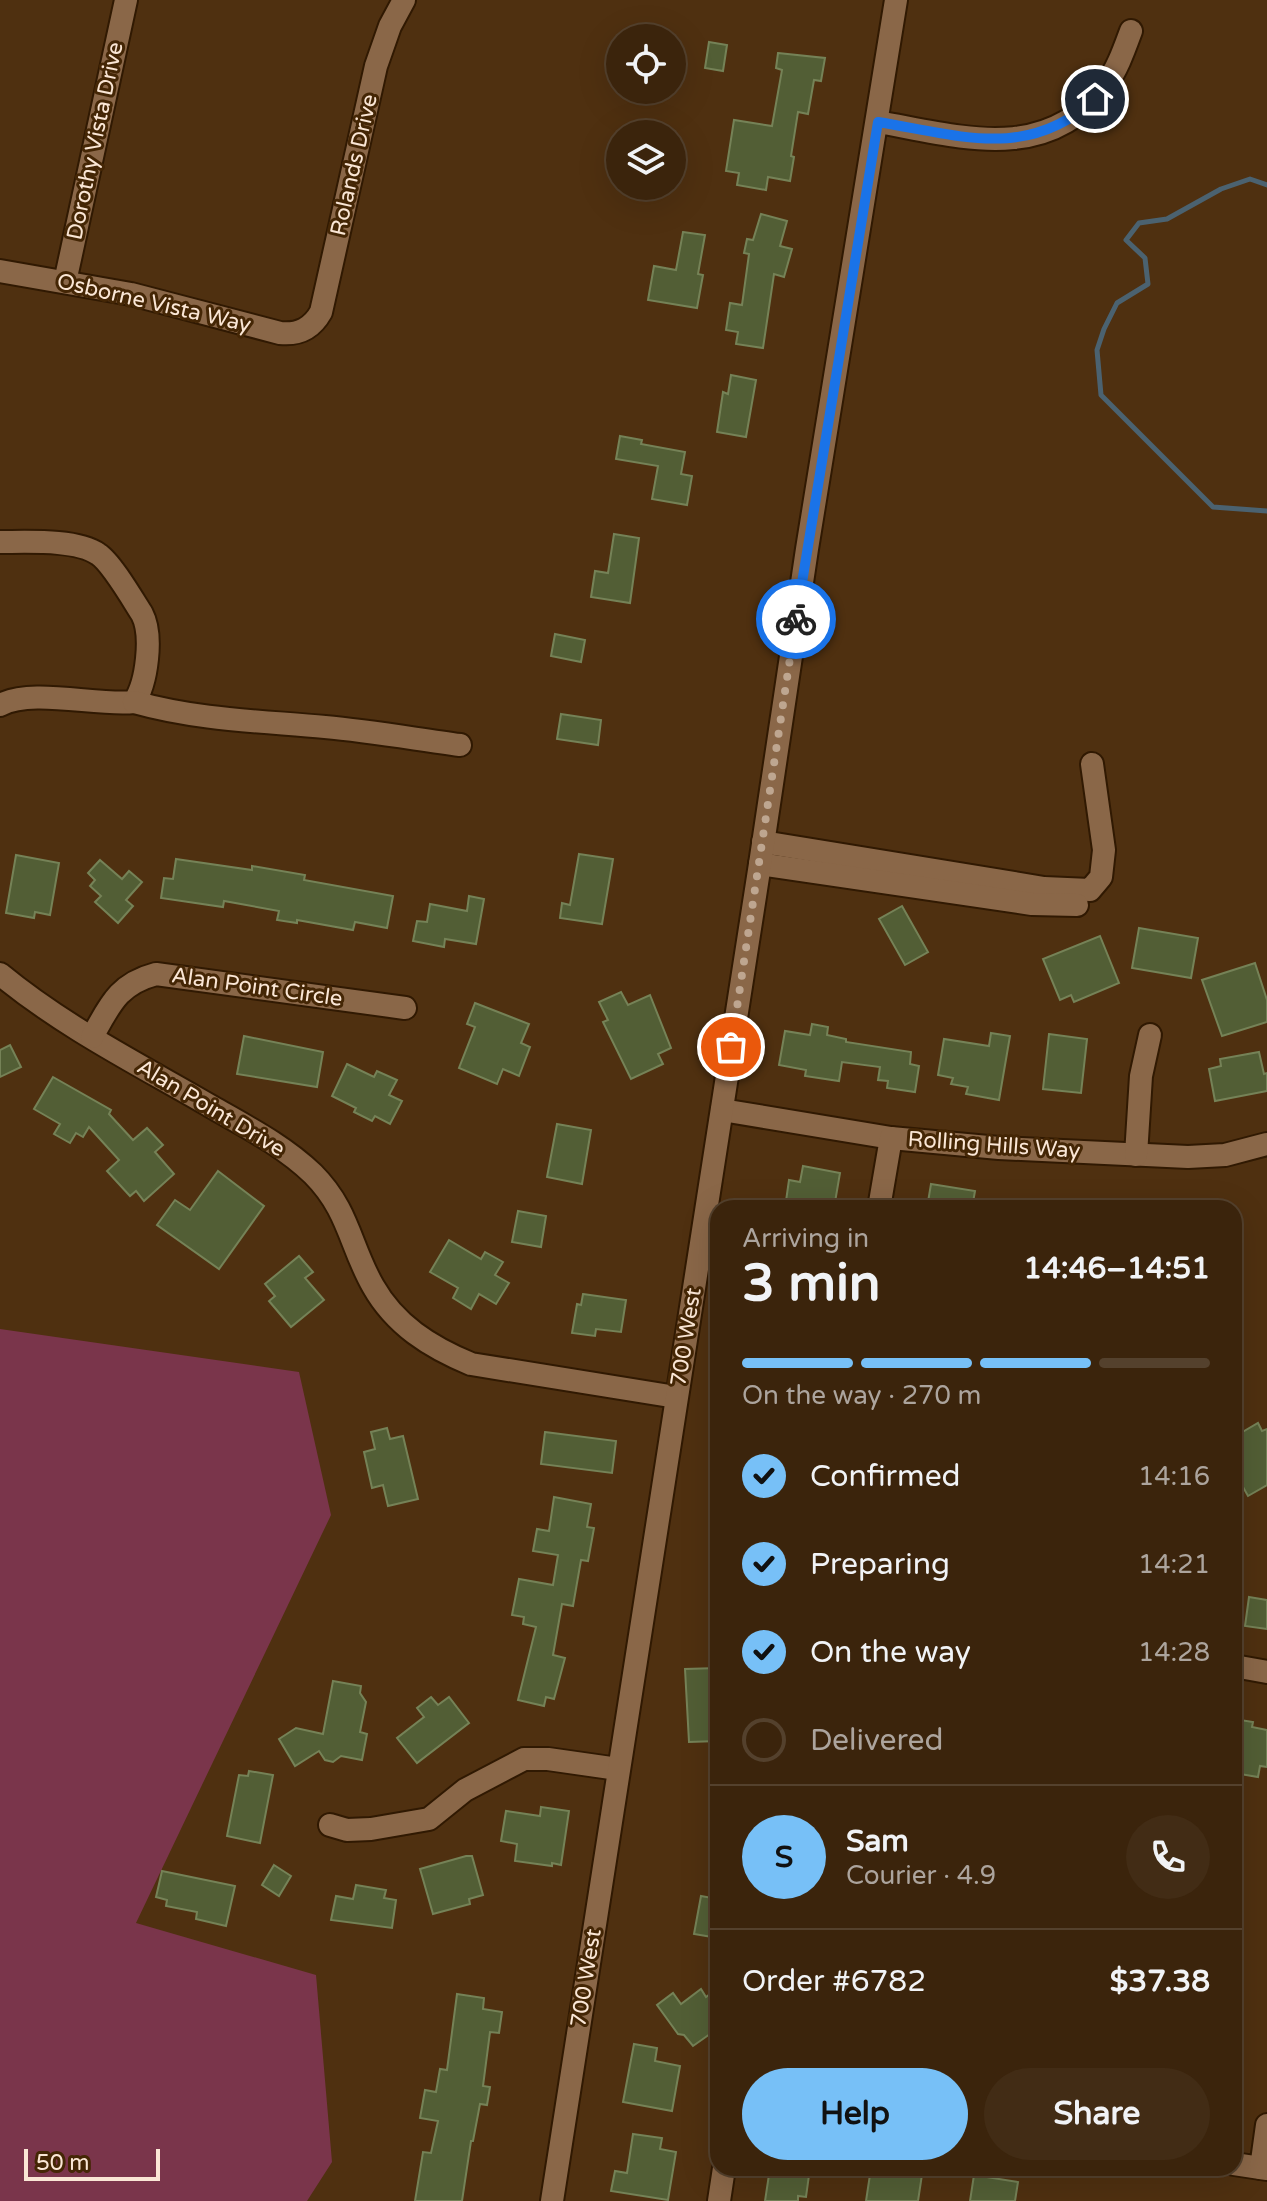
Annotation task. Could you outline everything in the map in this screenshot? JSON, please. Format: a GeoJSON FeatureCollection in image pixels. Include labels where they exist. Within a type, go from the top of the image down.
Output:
{"type":"FeatureCollection","features":[{"type":"Feature","properties":{"kind":"street","name":"Dorothy Vista Drive"},"geometry":{"type":"LineString","coordinates":[[65,282],[126,0]]}},
{"type":"Feature","properties":{"kind":"street","name":"Rolands Drive"},"geometry":{"type":"LineString","coordinates":[[306,329],[321,312],[376,66],[390,26],[404,0]]}},
{"type":"Feature","properties":{"kind":"street","name":"700 West"},"geometry":{"type":"LineString","coordinates":[[552,2201],[807,549],[896,0]]}},
{"type":"Feature","properties":{"kind":"street"},"geometry":{"type":"LineString","coordinates":[[878,122],[988,140],[1037,135],[1068,121],[1095,99],[1115,71],[1131,31]]}},
{"type":"Feature","properties":{"kind":"street","name":"Osborne Vista Way"},"geometry":{"type":"LineString","coordinates":[[0,271],[182,306],[280,333],[306,329]]}},
{"type":"Feature","properties":{"kind":"street"},"geometry":{"type":"LineString","coordinates":[[0,542],[87,548],[101,555],[147,624],[143,689],[134,702]]}},
{"type":"Feature","properties":{"kind":"street"},"geometry":{"type":"LineString","coordinates":[[0,705],[11,699],[114,704],[134,702],[240,722],[327,727],[460,745]]}},
{"type":"Feature","properties":{"kind":"street"},"geometry":{"type":"LineString","coordinates":[[762,853],[1044,888],[1090,890],[1101,877],[1104,850],[1092,764]]}},
{"type":"Feature","properties":{"kind":"street"},"geometry":{"type":"LineString","coordinates":[[762,853],[1032,904],[1077,905]]}},
{"type":"Feature","properties":{"kind":"street","name":"Alan Point Drive"},"geometry":{"type":"LineString","coordinates":[[0,974],[33,1000],[92,1037],[290,1154],[334,1198],[372,1285],[392,1313],[416,1336],[471,1364],[676,1397]]}},
{"type":"Feature","properties":{"kind":"street","name":"Alan Point Circle"},"geometry":{"type":"LineString","coordinates":[[92,1037],[122,989],[137,979],[156,974],[405,1008]]}},
{"type":"Feature","properties":{"kind":"street"},"geometry":{"type":"LineString","coordinates":[[1136,1155],[1141,1076],[1150,1035]]}},
{"type":"Feature","properties":{"kind":"street","name":"Rolling Hills Way"},"geometry":{"type":"LineString","coordinates":[[722,1110],[891,1138],[959,1145],[1206,1157],[1260,1146]]}},
{"type":"Feature","properties":{"kind":"street"},"geometry":{"type":"LineString","coordinates":[[880,1200],[891,1138]]}},
{"type":"Feature","properties":{"kind":"street"},"geometry":{"type":"LineString","coordinates":[[1260,1146],[1267,1166]]}},
{"type":"Feature","properties":{"kind":"street"},"geometry":{"type":"LineString","coordinates":[[1242,1667],[1267,1672]]}},
{"type":"Feature","properties":{"kind":"street"},"geometry":{"type":"LineString","coordinates":[[330,1825],[347,1830],[371,1829],[429,1819],[465,1790],[524,1759],[548,1759],[618,1769]]}},
{"type":"Feature","properties":{"kind":"street"},"geometry":{"type":"LineString","coordinates":[[1242,2165],[1264,2168],[1267,2125]]}},
{"type":"Feature","properties":{"kind":"street"},"geometry":{"type":"LineString","coordinates":[[719,2201],[723,2176]]}},
{"type":"Feature","properties":{"kind":"shaded area"},"geometry":{"type":"Polygon","coordinates":[[[0,1329],[299,1372],[331,1515],[136,1923],[316,1975],[332,2162],[307,2201],[0,2201],[0,1329]]]}},
{"type":"Feature","properties":{"kind":"building"},"geometry":{"type":"Polygon","coordinates":[[[709,42],[727,45],[723,71],[705,68],[709,42]]]}},
{"type":"Feature","properties":{"kind":"building"},"geometry":{"type":"Polygon","coordinates":[[[778,53],[825,58],[821,81],[814,80],[808,114],[798,112],[790,181],[768,177],[766,190],[737,185],[739,173],[726,171],[734,120],[772,126],[782,70],[776,68],[778,53]]]}},
{"type":"Feature","properties":{"kind":"building"},"geometry":{"type":"Polygon","coordinates":[[[761,214],[787,221],[780,246],[792,249],[784,277],[774,274],[763,348],[736,344],[738,332],[726,330],[730,303],[742,305],[749,254],[744,253],[747,239],[753,240],[761,214]]]}},
{"type":"Feature","properties":{"kind":"building"},"geometry":{"type":"Polygon","coordinates":[[[683,232],[705,235],[698,274],[703,275],[697,308],[648,300],[654,266],[676,270],[683,232]]]}},
{"type":"Feature","properties":{"kind":"building"},"geometry":{"type":"Polygon","coordinates":[[[731,375],[756,380],[746,437],[717,432],[723,392],[728,394],[731,375]]]}},
{"type":"Feature","properties":{"kind":"building"},"geometry":{"type":"Polygon","coordinates":[[[620,436],[642,440],[641,444],[685,452],[681,474],[692,476],[687,505],[652,499],[658,466],[616,459],[620,436]]]}},
{"type":"Feature","properties":{"kind":"building"},"geometry":{"type":"Polygon","coordinates":[[[614,534],[639,538],[630,603],[591,597],[595,571],[608,573],[614,534]]]}},
{"type":"Feature","properties":{"kind":"building"},"geometry":{"type":"Polygon","coordinates":[[[555,634],[585,640],[581,662],[551,656],[555,634]]]}},
{"type":"Feature","properties":{"kind":"building"},"geometry":{"type":"Polygon","coordinates":[[[561,714],[601,720],[598,745],[557,739],[561,714]]]}},
{"type":"Feature","properties":{"kind":"building"},"geometry":{"type":"Polygon","coordinates":[[[579,854],[613,859],[602,924],[560,918],[562,903],[570,905],[579,854]]]}},
{"type":"Feature","properties":{"kind":"building"},"geometry":{"type":"Polygon","coordinates":[[[16,855],[59,863],[50,915],[35,912],[34,918],[6,913],[16,855]]]}},
{"type":"Feature","properties":{"kind":"building"},"geometry":{"type":"Polygon","coordinates":[[[176,859],[252,870],[252,866],[305,875],[304,880],[393,896],[387,928],[355,922],[353,930],[297,920],[297,923],[277,920],[279,911],[224,901],[223,907],[161,898],[164,878],[173,879],[176,859]]]}},
{"type":"Feature","properties":{"kind":"building"},"geometry":{"type":"Polygon","coordinates":[[[100,860],[122,879],[129,871],[142,882],[126,900],[133,906],[118,923],[95,902],[101,896],[90,886],[95,880],[88,873],[100,860]]]}},
{"type":"Feature","properties":{"kind":"building"},"geometry":{"type":"Polygon","coordinates":[[[469,896],[484,899],[476,944],[445,939],[444,947],[413,941],[417,921],[427,922],[430,904],[467,911],[469,896]]]}},
{"type":"Feature","properties":{"kind":"building"},"geometry":{"type":"Polygon","coordinates":[[[902,906],[928,952],[905,965],[879,919],[902,906]]]}},
{"type":"Feature","properties":{"kind":"building"},"geometry":{"type":"Polygon","coordinates":[[[1139,928],[1198,938],[1191,978],[1132,968],[1139,928]]]}},
{"type":"Feature","properties":{"kind":"building"},"geometry":{"type":"Polygon","coordinates":[[[1100,936],[1119,983],[1074,1002],[1071,995],[1060,1000],[1043,959],[1100,936]]]}},
{"type":"Feature","properties":{"kind":"building"},"geometry":{"type":"Polygon","coordinates":[[[1255,963],[1267,1000],[1267,1022],[1222,1036],[1202,980],[1255,963]]]}},
{"type":"Feature","properties":{"kind":"building"},"geometry":{"type":"Polygon","coordinates":[[[621,992],[628,1005],[650,995],[671,1048],[658,1054],[663,1064],[631,1079],[603,1022],[608,1020],[599,1002],[621,992]]]}},
{"type":"Feature","properties":{"kind":"building"},"geometry":{"type":"Polygon","coordinates":[[[475,1003],[529,1024],[521,1043],[530,1047],[519,1076],[503,1069],[497,1084],[459,1068],[475,1027],[467,1024],[475,1003]]]}},
{"type":"Feature","properties":{"kind":"building"},"geometry":{"type":"Polygon","coordinates":[[[812,1024],[828,1027],[827,1035],[846,1039],[846,1042],[911,1052],[910,1064],[919,1066],[915,1092],[887,1088],[888,1081],[878,1080],[880,1067],[842,1062],[839,1081],[805,1076],[806,1070],[779,1065],[785,1031],[810,1035],[812,1024]]]}},
{"type":"Feature","properties":{"kind":"building"},"geometry":{"type":"Polygon","coordinates":[[[991,1033],[1010,1036],[999,1100],[966,1094],[968,1087],[951,1084],[953,1078],[938,1075],[944,1039],[989,1046],[991,1033]]]}},
{"type":"Feature","properties":{"kind":"building"},"geometry":{"type":"Polygon","coordinates":[[[1049,1034],[1087,1039],[1081,1093],[1043,1089],[1049,1034]]]}},
{"type":"Feature","properties":{"kind":"building"},"geometry":{"type":"Polygon","coordinates":[[[244,1036],[323,1052],[317,1087],[237,1074],[244,1036]]]}},
{"type":"Feature","properties":{"kind":"building"},"geometry":{"type":"Polygon","coordinates":[[[10,1045],[21,1067],[0,1077],[0,1050],[10,1045]]]}},
{"type":"Feature","properties":{"kind":"building"},"geometry":{"type":"Polygon","coordinates":[[[1259,1052],[1264,1074],[1267,1073],[1267,1091],[1215,1101],[1209,1069],[1221,1066],[1220,1059],[1259,1052]]]}},
{"type":"Feature","properties":{"kind":"building"},"geometry":{"type":"Polygon","coordinates":[[[347,1064],[374,1077],[377,1071],[397,1080],[389,1095],[402,1101],[390,1124],[375,1116],[372,1121],[354,1112],[356,1108],[332,1096],[347,1064]]]}},
{"type":"Feature","properties":{"kind":"building"},"geometry":{"type":"Polygon","coordinates":[[[53,1077],[111,1110],[109,1114],[133,1140],[147,1128],[163,1145],[155,1152],[174,1174],[144,1201],[136,1191],[130,1196],[107,1171],[119,1160],[89,1127],[83,1137],[76,1133],[70,1143],[54,1134],[60,1124],[34,1109],[53,1077]]]}},
{"type":"Feature","properties":{"kind":"building"},"geometry":{"type":"Polygon","coordinates":[[[557,1124],[591,1130],[582,1184],[547,1177],[557,1124]]]}},
{"type":"Feature","properties":{"kind":"building"},"geometry":{"type":"Polygon","coordinates":[[[803,1166],[840,1173],[835,1200],[786,1200],[789,1180],[800,1182],[803,1166]]]}},
{"type":"Feature","properties":{"kind":"building"},"geometry":{"type":"Polygon","coordinates":[[[218,1171],[264,1206],[219,1269],[157,1225],[175,1200],[190,1210],[218,1171]]]}},
{"type":"Feature","properties":{"kind":"building"},"geometry":{"type":"Polygon","coordinates":[[[931,1184],[975,1191],[973,1200],[928,1200],[931,1184]]]}},
{"type":"Feature","properties":{"kind":"building"},"geometry":{"type":"Polygon","coordinates":[[[518,1211],[546,1216],[541,1247],[512,1242],[518,1211]]]}},
{"type":"Feature","properties":{"kind":"building"},"geometry":{"type":"Polygon","coordinates":[[[449,1240],[481,1259],[485,1252],[503,1262],[495,1275],[509,1283],[496,1304],[479,1294],[471,1309],[453,1298],[458,1288],[430,1272],[449,1240]]]}},
{"type":"Feature","properties":{"kind":"building"},"geometry":{"type":"Polygon","coordinates":[[[299,1256],[313,1272],[305,1278],[324,1300],[291,1327],[269,1301],[275,1296],[265,1284],[299,1256]]]}},
{"type":"Feature","properties":{"kind":"building"},"geometry":{"type":"Polygon","coordinates":[[[583,1294],[626,1300],[621,1332],[596,1329],[595,1336],[572,1333],[577,1304],[581,1305],[583,1294]]]}},
{"type":"Feature","properties":{"kind":"building"},"geometry":{"type":"Polygon","coordinates":[[[1258,1423],[1262,1431],[1267,1429],[1267,1485],[1248,1496],[1242,1485],[1242,1432],[1258,1423]]]}},
{"type":"Feature","properties":{"kind":"building"},"geometry":{"type":"Polygon","coordinates":[[[387,1428],[390,1439],[403,1436],[418,1499],[388,1506],[383,1485],[372,1488],[364,1452],[375,1449],[371,1432],[387,1428]]]}},
{"type":"Feature","properties":{"kind":"building"},"geometry":{"type":"Polygon","coordinates":[[[545,1432],[616,1441],[612,1473],[541,1464],[545,1432]]]}},
{"type":"Feature","properties":{"kind":"building"},"geometry":{"type":"Polygon","coordinates":[[[554,1497],[591,1504],[587,1527],[594,1528],[588,1561],[581,1560],[573,1606],[562,1604],[553,1655],[565,1658],[554,1699],[546,1697],[544,1706],[518,1700],[536,1627],[523,1624],[524,1617],[512,1615],[519,1579],[553,1585],[558,1555],[533,1551],[537,1529],[549,1531],[554,1497]]]}},
{"type":"Feature","properties":{"kind":"building"},"geometry":{"type":"Polygon","coordinates":[[[1249,1597],[1267,1600],[1267,1629],[1245,1626],[1249,1597]]]}},
{"type":"Feature","properties":{"kind":"building"},"geometry":{"type":"Polygon","coordinates":[[[710,1668],[710,1741],[689,1742],[685,1669],[710,1668]]]}},
{"type":"Feature","properties":{"kind":"building"},"geometry":{"type":"Polygon","coordinates":[[[333,1681],[361,1686],[360,1693],[366,1702],[360,1732],[367,1734],[362,1760],[341,1756],[333,1762],[325,1760],[319,1751],[295,1766],[279,1739],[296,1728],[323,1734],[333,1681]]]}},
{"type":"Feature","properties":{"kind":"building"},"geometry":{"type":"Polygon","coordinates":[[[431,1697],[438,1705],[449,1697],[469,1723],[417,1763],[397,1738],[424,1717],[417,1708],[431,1697]]]}},
{"type":"Feature","properties":{"kind":"building"},"geometry":{"type":"Polygon","coordinates":[[[1242,1720],[1253,1722],[1252,1727],[1267,1730],[1267,1767],[1260,1766],[1258,1777],[1242,1774],[1242,1720]]]}},
{"type":"Feature","properties":{"kind":"building"},"geometry":{"type":"Polygon","coordinates":[[[249,1771],[273,1775],[260,1843],[227,1836],[239,1775],[248,1776],[249,1771]]]}},
{"type":"Feature","properties":{"kind":"building"},"geometry":{"type":"Polygon","coordinates":[[[541,1807],[569,1811],[561,1865],[515,1861],[517,1844],[501,1841],[506,1811],[540,1816],[541,1807]]]}},
{"type":"Feature","properties":{"kind":"building"},"geometry":{"type":"Polygon","coordinates":[[[472,1856],[483,1895],[469,1899],[470,1904],[433,1914],[420,1869],[472,1856]]]}},
{"type":"Feature","properties":{"kind":"building"},"geometry":{"type":"Polygon","coordinates":[[[274,1865],[291,1876],[279,1896],[262,1885],[274,1865]]]}},
{"type":"Feature","properties":{"kind":"building"},"geometry":{"type":"Polygon","coordinates":[[[162,1871],[235,1886],[226,1926],[196,1919],[197,1912],[166,1906],[167,1900],[156,1897],[162,1871]]]}},
{"type":"Feature","properties":{"kind":"building"},"geometry":{"type":"Polygon","coordinates":[[[356,1885],[386,1890],[384,1898],[396,1900],[392,1928],[331,1920],[336,1896],[353,1899],[356,1885]]]}},
{"type":"Feature","properties":{"kind":"building"},"geometry":{"type":"Polygon","coordinates":[[[701,1896],[710,1898],[710,1937],[694,1934],[701,1896]]]}},
{"type":"Feature","properties":{"kind":"building"},"geometry":{"type":"Polygon","coordinates":[[[701,1989],[706,1997],[710,1994],[710,2034],[693,2046],[684,2035],[678,2034],[657,2005],[673,1993],[681,2004],[701,1989]]]}},
{"type":"Feature","properties":{"kind":"building"},"geometry":{"type":"Polygon","coordinates":[[[457,1994],[484,1998],[483,2009],[502,2012],[499,2033],[490,2032],[483,2086],[490,2087],[487,2105],[480,2104],[462,2201],[415,2201],[423,2152],[431,2153],[438,2121],[420,2118],[425,2090],[436,2092],[440,2069],[447,2070],[457,1994]]]}},
{"type":"Feature","properties":{"kind":"building"},"geometry":{"type":"Polygon","coordinates":[[[634,2044],[657,2048],[655,2061],[680,2066],[672,2111],[623,2102],[634,2044]]]}},
{"type":"Feature","properties":{"kind":"building"},"geometry":{"type":"Polygon","coordinates":[[[633,2134],[662,2138],[660,2149],[676,2152],[668,2200],[611,2191],[615,2171],[627,2173],[633,2134]]]}},
{"type":"Feature","properties":{"kind":"building"},"geometry":{"type":"Polygon","coordinates":[[[769,2176],[809,2176],[806,2197],[798,2196],[798,2201],[765,2201],[769,2176]]]}},
{"type":"Feature","properties":{"kind":"building"},"geometry":{"type":"Polygon","coordinates":[[[870,2176],[922,2176],[918,2201],[866,2201],[870,2176]]]}},
{"type":"Feature","properties":{"kind":"building"},"geometry":{"type":"Polygon","coordinates":[[[974,2176],[1018,2182],[1015,2201],[970,2201],[974,2176]]]}},
{"type":"Feature","properties":{"kind":"waterway"},"geometry":{"type":"LineString","coordinates":[[1267,185],[1250,179],[1221,189],[1167,219],[1139,223],[1126,240],[1145,258],[1148,284],[1117,303],[1097,350],[1101,395],[1213,507],[1267,511]]}},
{"type":"Feature","properties":{"kind":"way so far"},"geometry":{"type":"LineString","coordinates":[[731,1047],[796,619]]}},
{"type":"Feature","properties":{"kind":"route"},"geometry":{"type":"LineString","coordinates":[[796,619],[878,122],[988,140],[1021,139],[1068,121],[1095,99]]}}]}
